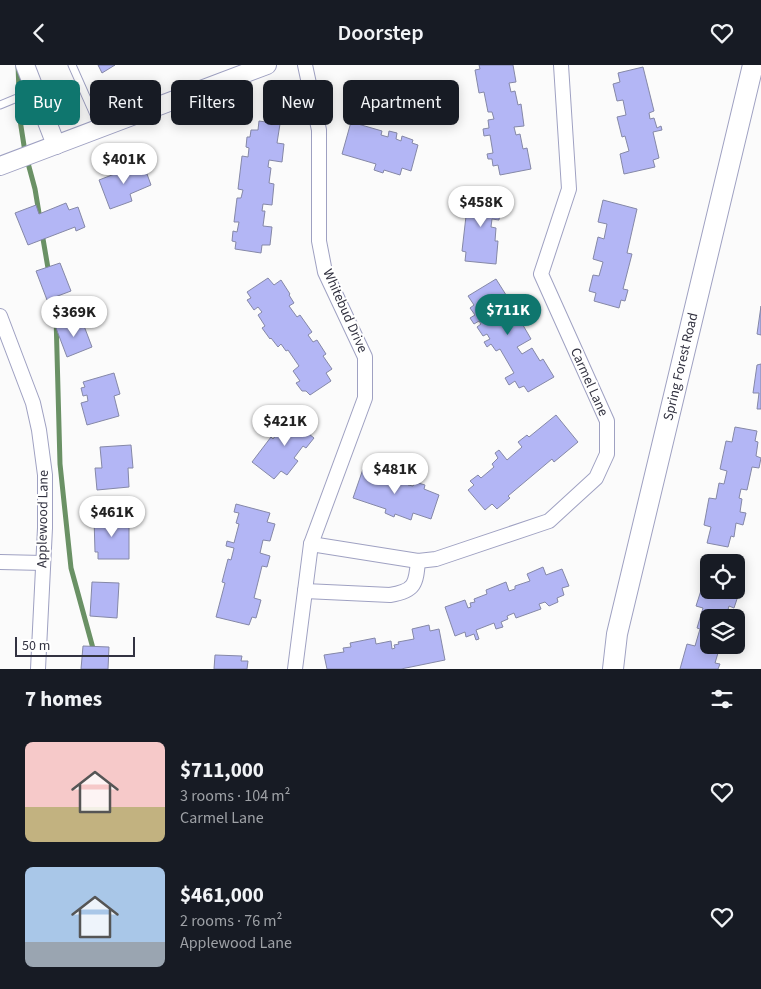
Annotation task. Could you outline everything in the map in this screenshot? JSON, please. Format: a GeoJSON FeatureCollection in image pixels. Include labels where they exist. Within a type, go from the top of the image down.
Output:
{"type":"FeatureCollection","features":[{"type":"Feature","properties":{"kind":"main road","name":"Spring Forest Road"},"geometry":{"type":"LineString","coordinates":[[613,669],[617,634],[753,65]]}},
{"type":"Feature","properties":{"kind":"street"},"geometry":{"type":"LineString","coordinates":[[25,65],[30,80]]}},
{"type":"Feature","properties":{"kind":"street"},"geometry":{"type":"LineString","coordinates":[[0,166],[267,65]]}},
{"type":"Feature","properties":{"kind":"street","name":"Whitebud Drive"},"geometry":{"type":"LineString","coordinates":[[296,669],[311,544],[365,398],[365,357],[325,273],[319,241],[319,130],[305,65]]}},
{"type":"Feature","properties":{"kind":"street","name":"Carmel Lane"},"geometry":{"type":"LineString","coordinates":[[311,544],[418,561],[436,559],[549,521],[596,478],[607,454],[607,421],[541,275],[569,189],[561,65]]}},
{"type":"Feature","properties":{"kind":"street"},"geometry":{"type":"LineString","coordinates":[[48,125],[56,145]]}},
{"type":"Feature","properties":{"kind":"street","name":"Applewood Lane"},"geometry":{"type":"LineString","coordinates":[[0,316],[30,395],[39,431],[45,475],[45,528],[38,669]]}},
{"type":"Feature","properties":{"kind":"street"},"geometry":{"type":"LineString","coordinates":[[305,591],[390,595],[402,593],[411,588],[416,577],[418,561]]}},
{"type":"Feature","properties":{"kind":"street"},"geometry":{"type":"LineString","coordinates":[[0,562],[43,563]]}},
{"type":"Feature","properties":{"kind":"lane"},"geometry":{"type":"LineString","coordinates":[[72,65],[100,128]]}},
{"type":"Feature","properties":{"kind":"lane"},"geometry":{"type":"LineString","coordinates":[[0,105],[15,99]]}},
{"type":"Feature","properties":{"kind":"building"},"geometry":{"type":"Polygon","coordinates":[[[98,65],[115,65],[102,73],[98,65]]]}},
{"type":"Feature","properties":{"kind":"building"},"geometry":{"type":"Polygon","coordinates":[[[479,65],[513,65],[516,82],[509,83],[511,92],[515,91],[518,105],[521,104],[524,126],[514,127],[516,135],[520,134],[523,149],[527,148],[531,169],[500,175],[498,165],[493,166],[492,159],[488,159],[487,154],[493,153],[490,135],[484,136],[483,129],[489,128],[488,120],[494,119],[492,112],[488,112],[484,92],[479,93],[475,70],[480,69],[479,65]]]}},
{"type":"Feature","properties":{"kind":"building"},"geometry":{"type":"Polygon","coordinates":[[[643,67],[654,111],[649,113],[650,119],[654,118],[657,128],[661,126],[662,130],[653,132],[659,158],[653,160],[655,167],[624,174],[620,154],[629,151],[625,136],[622,137],[617,117],[626,115],[623,100],[617,101],[613,84],[620,82],[618,73],[643,67]]]}},
{"type":"Feature","properties":{"kind":"building"},"geometry":{"type":"Polygon","coordinates":[[[259,121],[263,122],[263,125],[280,125],[277,143],[284,144],[282,162],[269,160],[268,167],[271,168],[269,183],[274,184],[272,205],[263,204],[262,211],[265,211],[263,226],[272,227],[270,245],[262,245],[261,253],[235,249],[236,242],[232,241],[233,231],[237,232],[239,222],[234,222],[237,198],[241,198],[243,190],[238,189],[242,156],[248,157],[247,137],[250,137],[251,130],[258,130],[259,121]]]}},
{"type":"Feature","properties":{"kind":"building"},"geometry":{"type":"Polygon","coordinates":[[[350,125],[361,125],[382,131],[381,135],[388,137],[389,131],[397,133],[396,139],[401,141],[402,136],[413,140],[412,143],[418,145],[411,171],[402,168],[400,175],[384,170],[383,173],[374,170],[376,164],[342,154],[350,125]]]}},
{"type":"Feature","properties":{"kind":"building"},"geometry":{"type":"Polygon","coordinates":[[[143,163],[151,185],[130,194],[132,201],[110,209],[99,180],[143,163]]]}},
{"type":"Feature","properties":{"kind":"building"},"geometry":{"type":"Polygon","coordinates":[[[469,190],[495,193],[494,202],[501,203],[499,220],[492,219],[491,227],[496,228],[495,241],[498,241],[496,264],[465,261],[466,252],[462,251],[469,190]]]}},
{"type":"Feature","properties":{"kind":"building"},"geometry":{"type":"Polygon","coordinates":[[[603,200],[637,209],[627,253],[632,254],[623,289],[628,290],[625,301],[621,300],[619,308],[594,301],[596,293],[589,291],[593,275],[599,276],[603,262],[593,259],[598,237],[604,239],[607,224],[598,222],[603,200]]]}},
{"type":"Feature","properties":{"kind":"building"},"geometry":{"type":"Polygon","coordinates":[[[66,203],[69,210],[78,207],[85,227],[76,231],[75,227],[28,245],[15,213],[36,205],[39,214],[66,203]]]}},
{"type":"Feature","properties":{"kind":"building"},"geometry":{"type":"Polygon","coordinates":[[[60,263],[71,291],[47,300],[36,271],[60,263]]]}},
{"type":"Feature","properties":{"kind":"building"},"geometry":{"type":"Polygon","coordinates":[[[268,278],[274,285],[281,280],[294,303],[289,306],[297,317],[300,315],[312,332],[308,335],[313,342],[317,340],[326,354],[323,356],[332,369],[326,373],[331,381],[310,395],[306,391],[302,391],[296,383],[300,381],[293,371],[299,366],[288,350],[286,351],[281,344],[278,347],[270,339],[262,328],[265,326],[258,315],[262,312],[258,307],[254,310],[247,300],[251,298],[247,292],[268,278]]]}},
{"type":"Feature","properties":{"kind":"building"},"geometry":{"type":"Polygon","coordinates":[[[496,279],[508,298],[506,300],[514,313],[508,317],[513,325],[520,320],[531,339],[517,347],[522,354],[532,348],[540,361],[543,359],[554,377],[528,392],[524,386],[519,388],[515,381],[509,385],[505,378],[514,373],[500,349],[496,351],[491,344],[487,347],[484,342],[490,339],[487,334],[483,336],[477,327],[481,324],[479,321],[474,324],[470,318],[475,315],[470,308],[474,305],[468,296],[496,279]]]}},
{"type":"Feature","properties":{"kind":"building"},"geometry":{"type":"Polygon","coordinates":[[[761,306],[761,335],[757,334],[761,306]]]}},
{"type":"Feature","properties":{"kind":"building"},"geometry":{"type":"Polygon","coordinates":[[[81,318],[92,347],[67,357],[56,328],[81,318]]]}},
{"type":"Feature","properties":{"kind":"building"},"geometry":{"type":"Polygon","coordinates":[[[761,364],[761,409],[757,409],[759,393],[753,393],[757,365],[761,364]]]}},
{"type":"Feature","properties":{"kind":"building"},"geometry":{"type":"Polygon","coordinates":[[[114,373],[120,394],[114,396],[119,416],[87,425],[81,403],[88,401],[87,395],[83,396],[81,388],[85,387],[83,382],[114,373]]]}},
{"type":"Feature","properties":{"kind":"building"},"geometry":{"type":"Polygon","coordinates":[[[294,413],[314,428],[309,434],[314,438],[306,448],[303,446],[294,458],[298,461],[287,475],[281,471],[274,479],[252,462],[271,437],[273,439],[294,413]]]}},
{"type":"Feature","properties":{"kind":"building"},"geometry":{"type":"Polygon","coordinates":[[[556,415],[578,442],[554,462],[552,459],[508,496],[510,498],[497,509],[492,504],[485,510],[468,490],[474,485],[470,481],[478,475],[481,478],[494,467],[492,464],[498,458],[495,453],[499,450],[507,460],[522,447],[518,442],[527,435],[529,437],[556,415]]]}},
{"type":"Feature","properties":{"kind":"building"},"geometry":{"type":"Polygon","coordinates":[[[735,427],[757,431],[755,441],[758,442],[756,456],[761,458],[759,468],[752,467],[747,490],[741,489],[739,498],[742,499],[740,512],[746,513],[743,525],[736,523],[734,537],[731,536],[728,547],[707,543],[711,527],[704,525],[709,498],[716,499],[719,483],[724,484],[727,471],[720,469],[726,441],[732,442],[735,427]]]}},
{"type":"Feature","properties":{"kind":"building"},"geometry":{"type":"Polygon","coordinates":[[[131,445],[133,468],[128,468],[129,487],[97,490],[95,468],[102,468],[100,447],[131,445]]]}},
{"type":"Feature","properties":{"kind":"building"},"geometry":{"type":"Polygon","coordinates":[[[374,468],[396,476],[395,479],[403,482],[404,476],[411,478],[408,485],[413,486],[415,482],[425,485],[424,489],[439,495],[431,519],[413,513],[411,520],[395,514],[394,517],[385,513],[386,509],[353,498],[363,469],[373,472],[374,468]]]}},
{"type":"Feature","properties":{"kind":"building"},"geometry":{"type":"Polygon","coordinates":[[[236,504],[270,513],[267,522],[275,524],[270,541],[263,540],[260,553],[270,556],[267,567],[262,566],[254,598],[261,600],[256,618],[252,617],[249,625],[216,617],[225,583],[222,582],[228,559],[231,560],[234,548],[226,546],[227,541],[234,543],[239,524],[236,523],[239,513],[234,512],[236,504]]]}},
{"type":"Feature","properties":{"kind":"building"},"geometry":{"type":"Polygon","coordinates":[[[94,518],[129,518],[129,559],[98,559],[98,552],[95,552],[94,518]]]}},
{"type":"Feature","properties":{"kind":"building"},"geometry":{"type":"Polygon","coordinates":[[[543,567],[546,575],[562,569],[569,586],[562,588],[564,595],[557,598],[558,602],[549,606],[545,602],[539,604],[541,609],[516,618],[514,613],[507,616],[508,619],[501,622],[503,627],[496,629],[494,623],[476,630],[479,639],[476,640],[474,634],[466,637],[465,632],[455,636],[445,607],[465,600],[468,608],[471,607],[470,603],[475,602],[474,599],[487,594],[486,590],[506,582],[509,591],[515,589],[515,586],[530,581],[527,574],[543,567]]]}},
{"type":"Feature","properties":{"kind":"building"},"geometry":{"type":"Polygon","coordinates":[[[92,582],[119,583],[117,618],[90,616],[92,582]]]}},
{"type":"Feature","properties":{"kind":"building"},"geometry":{"type":"Polygon","coordinates":[[[700,594],[700,599],[737,599],[734,608],[729,606],[728,609],[703,609],[696,606],[700,594]]]}},
{"type":"Feature","properties":{"kind":"building"},"geometry":{"type":"Polygon","coordinates":[[[700,618],[700,629],[697,628],[700,618]]]}},
{"type":"Feature","properties":{"kind":"building"},"geometry":{"type":"Polygon","coordinates":[[[429,625],[430,631],[439,629],[445,660],[401,669],[327,669],[324,655],[344,652],[343,648],[351,647],[350,643],[375,638],[376,644],[391,641],[392,649],[395,648],[394,645],[399,644],[398,642],[414,639],[412,629],[429,625]]]}},
{"type":"Feature","properties":{"kind":"building"},"geometry":{"type":"Polygon","coordinates":[[[700,629],[700,654],[718,654],[715,663],[720,664],[718,669],[680,669],[687,644],[695,646],[700,629]]]}},
{"type":"Feature","properties":{"kind":"building"},"geometry":{"type":"Polygon","coordinates":[[[83,646],[109,647],[108,669],[81,669],[83,646]]]}},
{"type":"Feature","properties":{"kind":"building"},"geometry":{"type":"Polygon","coordinates":[[[215,655],[242,656],[241,661],[248,661],[247,669],[214,669],[215,655]]]}},
{"type":"Feature","properties":{"kind":"waterway"},"geometry":{"type":"LineString","coordinates":[[18,65],[20,120],[40,219]]}},
{"type":"Feature","properties":{"kind":"waterway"},"geometry":{"type":"LineString","coordinates":[[42,233],[49,274]]}},
{"type":"Feature","properties":{"kind":"waterway"},"geometry":{"type":"LineString","coordinates":[[52,292],[56,316],[60,464],[71,568],[94,652]]}}]}
